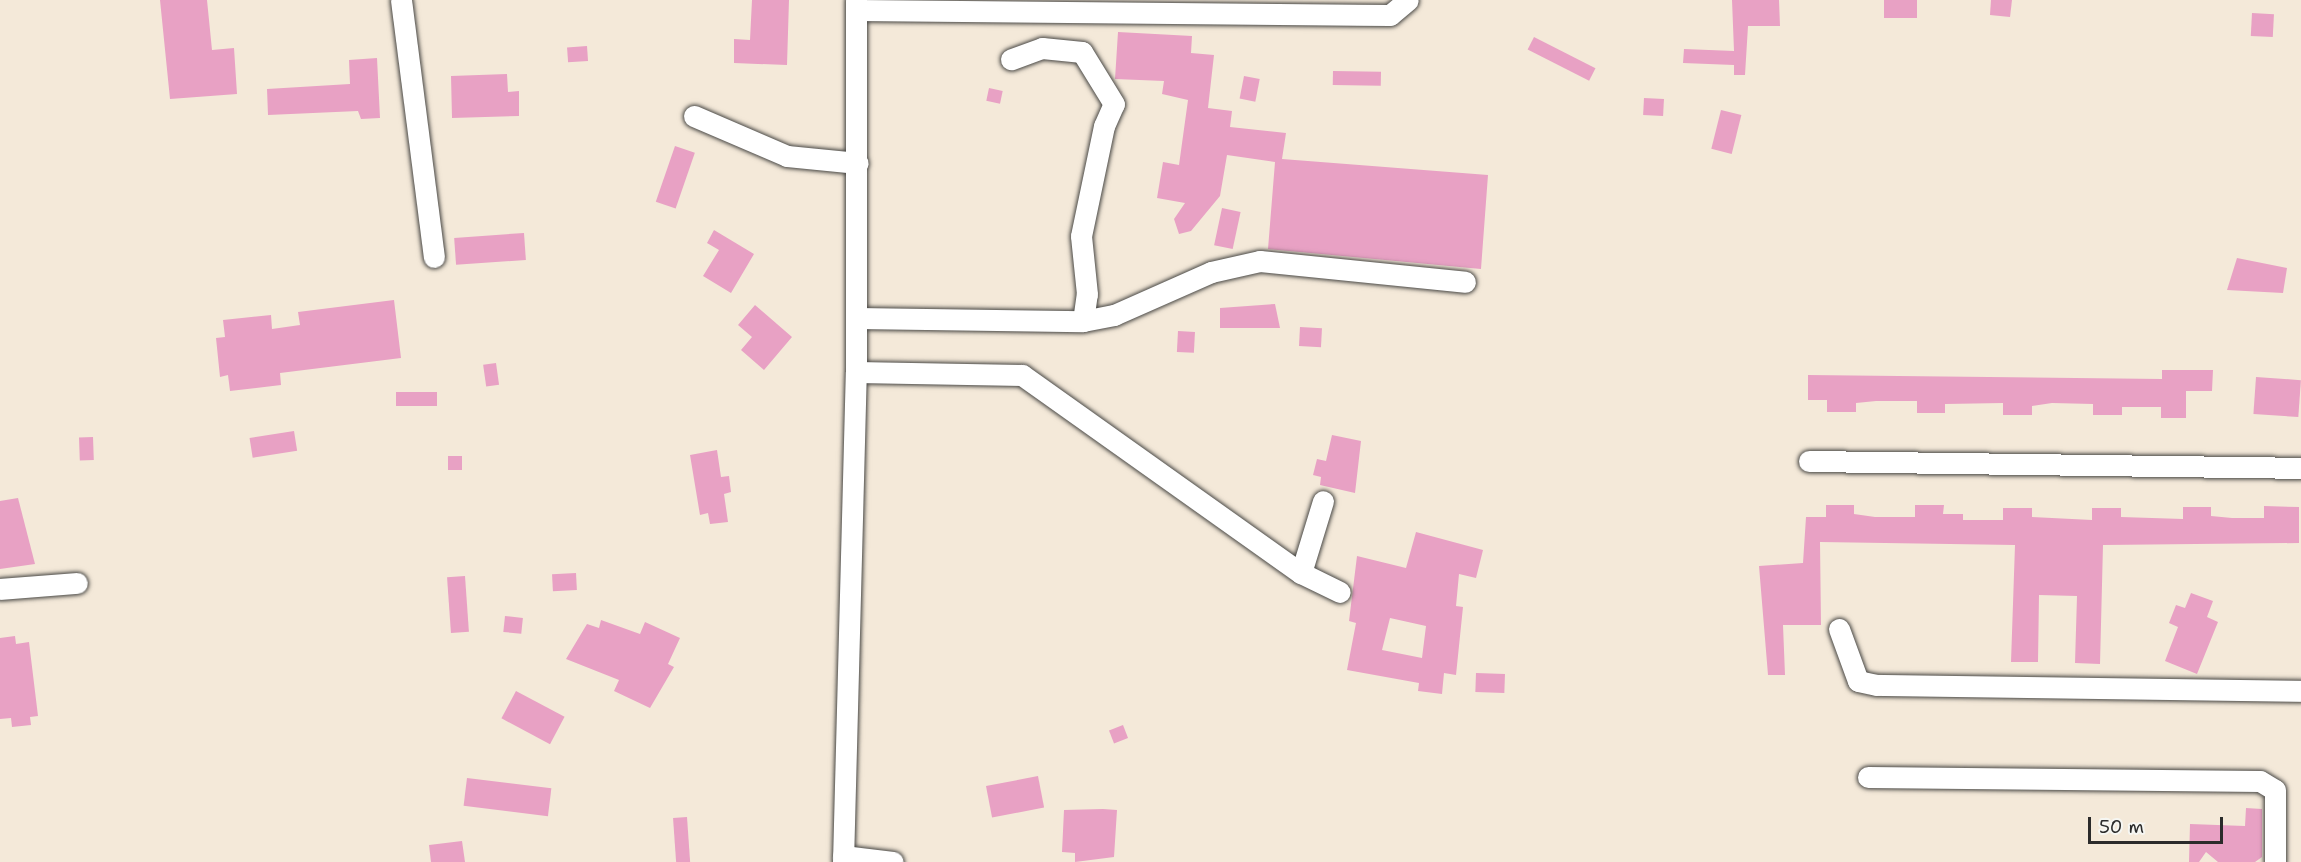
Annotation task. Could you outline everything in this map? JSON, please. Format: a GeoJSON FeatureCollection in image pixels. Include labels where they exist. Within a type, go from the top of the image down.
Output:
{"type":"FeatureCollection","features":[{"type":"Feature","properties":{"kind":"street"},"geometry":{"type":"LineString","coordinates":[[401,0],[434,257]]}},
{"type":"Feature","properties":{"kind":"street"},"geometry":{"type":"LineString","coordinates":[[893,862],[843,859],[857,318],[856,5],[1390,15],[1408,0]]}},
{"type":"Feature","properties":{"kind":"street"},"geometry":{"type":"LineString","coordinates":[[1011,59],[1042,48],[1082,52],[1114,104],[1104,126],[1081,236],[1087,294],[1083,321]]}},
{"type":"Feature","properties":{"kind":"street"},"geometry":{"type":"LineString","coordinates":[[694,116],[787,156],[858,163]]}},
{"type":"Feature","properties":{"kind":"street"},"geometry":{"type":"LineString","coordinates":[[857,318],[1083,321],[1114,315],[1211,272],[1260,261],[1465,282]]}},
{"type":"Feature","properties":{"kind":"street"},"geometry":{"type":"LineString","coordinates":[[856,372],[1022,375],[1301,573],[1340,592]]}},
{"type":"Feature","properties":{"kind":"street"},"geometry":{"type":"LineString","coordinates":[[1809,461],[2301,468]]}},
{"type":"Feature","properties":{"kind":"street"},"geometry":{"type":"LineString","coordinates":[[1301,573],[1323,501]]}},
{"type":"Feature","properties":{"kind":"street"},"geometry":{"type":"LineString","coordinates":[[0,589],[77,583]]}},
{"type":"Feature","properties":{"kind":"street"},"geometry":{"type":"LineString","coordinates":[[1839,629],[1858,681],[1877,685],[2301,691]]}},
{"type":"Feature","properties":{"kind":"street"},"geometry":{"type":"LineString","coordinates":[[1868,777],[2260,781],[2274,790],[2276,862]]}},
{"type":"Feature","properties":{"kind":"building"},"geometry":{"type":"Polygon","coordinates":[[[160,0],[207,0],[212,50],[234,48],[237,94],[170,99],[160,0]]]}},
{"type":"Feature","properties":{"kind":"building"},"geometry":{"type":"Polygon","coordinates":[[[752,0],[789,0],[787,65],[734,63],[734,39],[750,40],[752,0]]]}},
{"type":"Feature","properties":{"kind":"building"},"geometry":{"type":"Polygon","coordinates":[[[1732,0],[1779,0],[1780,26],[1748,26],[1745,75],[1734,75],[1734,65],[1683,63],[1684,49],[1734,51],[1732,0]]]}},
{"type":"Feature","properties":{"kind":"building"},"geometry":{"type":"Polygon","coordinates":[[[1884,0],[1917,0],[1917,18],[1884,18],[1884,0]]]}},
{"type":"Feature","properties":{"kind":"building"},"geometry":{"type":"Polygon","coordinates":[[[1991,0],[2012,0],[2010,17],[1990,15],[1991,0]]]}},
{"type":"Feature","properties":{"kind":"building"},"geometry":{"type":"Polygon","coordinates":[[[2252,13],[2274,14],[2273,37],[2251,36],[2252,13]]]}},
{"type":"Feature","properties":{"kind":"building"},"geometry":{"type":"Polygon","coordinates":[[[1118,32],[1192,36],[1191,53],[1214,55],[1208,108],[1232,111],[1230,127],[1286,133],[1282,159],[1488,175],[1481,269],[1268,249],[1275,162],[1227,155],[1220,196],[1191,231],[1179,234],[1174,219],[1185,203],[1157,198],[1163,162],[1179,165],[1188,100],[1162,94],[1164,81],[1115,79],[1118,32]]]}},
{"type":"Feature","properties":{"kind":"building"},"geometry":{"type":"Polygon","coordinates":[[[1534,37],[1595,68],[1589,81],[1528,49],[1534,37]]]}},
{"type":"Feature","properties":{"kind":"building"},"geometry":{"type":"Polygon","coordinates":[[[587,46],[588,61],[568,62],[567,47],[587,46]]]}},
{"type":"Feature","properties":{"kind":"building"},"geometry":{"type":"Polygon","coordinates":[[[377,58],[380,118],[361,119],[358,111],[268,115],[267,89],[350,84],[349,60],[377,58]]]}},
{"type":"Feature","properties":{"kind":"building"},"geometry":{"type":"Polygon","coordinates":[[[1333,71],[1381,72],[1381,86],[1333,85],[1333,71]]]}},
{"type":"Feature","properties":{"kind":"building"},"geometry":{"type":"Polygon","coordinates":[[[507,74],[508,92],[519,91],[519,116],[452,118],[451,76],[507,74]]]}},
{"type":"Feature","properties":{"kind":"building"},"geometry":{"type":"Polygon","coordinates":[[[1244,76],[1260,79],[1255,102],[1240,99],[1244,76]]]}},
{"type":"Feature","properties":{"kind":"building"},"geometry":{"type":"Polygon","coordinates":[[[989,88],[1003,91],[1000,104],[986,101],[989,88]]]}},
{"type":"Feature","properties":{"kind":"building"},"geometry":{"type":"Polygon","coordinates":[[[1644,98],[1664,99],[1663,116],[1643,115],[1644,98]]]}},
{"type":"Feature","properties":{"kind":"building"},"geometry":{"type":"Polygon","coordinates":[[[1721,110],[1741,115],[1732,154],[1711,149],[1721,110]]]}},
{"type":"Feature","properties":{"kind":"building"},"geometry":{"type":"Polygon","coordinates":[[[675,146],[695,153],[676,209],[656,202],[675,146]]]}},
{"type":"Feature","properties":{"kind":"building"},"geometry":{"type":"Polygon","coordinates":[[[1222,208],[1241,212],[1233,249],[1214,245],[1222,208]]]}},
{"type":"Feature","properties":{"kind":"building"},"geometry":{"type":"Polygon","coordinates":[[[714,230],[754,254],[731,293],[703,276],[719,250],[707,243],[714,230]]]}},
{"type":"Feature","properties":{"kind":"building"},"geometry":{"type":"Polygon","coordinates":[[[524,233],[526,260],[456,265],[454,238],[524,233]]]}},
{"type":"Feature","properties":{"kind":"building"},"geometry":{"type":"Polygon","coordinates":[[[2237,258],[2287,268],[2283,293],[2227,290],[2237,258]]]}},
{"type":"Feature","properties":{"kind":"building"},"geometry":{"type":"Polygon","coordinates":[[[394,300],[401,358],[280,373],[281,385],[230,391],[228,375],[220,377],[216,338],[225,337],[223,320],[271,315],[272,329],[300,325],[298,312],[394,300]]]}},
{"type":"Feature","properties":{"kind":"building"},"geometry":{"type":"Polygon","coordinates":[[[1275,304],[1280,328],[1220,328],[1220,308],[1275,304]]]}},
{"type":"Feature","properties":{"kind":"building"},"geometry":{"type":"Polygon","coordinates":[[[755,305],[792,337],[764,370],[741,350],[752,337],[738,325],[755,305]]]}},
{"type":"Feature","properties":{"kind":"building"},"geometry":{"type":"Polygon","coordinates":[[[1300,327],[1322,328],[1321,347],[1299,346],[1300,327]]]}},
{"type":"Feature","properties":{"kind":"building"},"geometry":{"type":"Polygon","coordinates":[[[1178,331],[1195,332],[1194,353],[1177,352],[1178,331]]]}},
{"type":"Feature","properties":{"kind":"building"},"geometry":{"type":"Polygon","coordinates":[[[496,363],[499,385],[486,387],[483,365],[496,363]]]}},
{"type":"Feature","properties":{"kind":"building"},"geometry":{"type":"Polygon","coordinates":[[[2162,370],[2213,370],[2212,391],[2186,391],[2186,418],[2161,418],[2161,407],[2122,407],[2122,415],[2093,415],[2093,404],[2052,403],[2032,406],[2032,415],[2003,415],[2003,403],[1945,404],[1945,413],[1917,413],[1917,401],[1856,403],[1856,412],[1827,412],[1827,400],[1808,400],[1808,375],[2162,379],[2162,370]]]}},
{"type":"Feature","properties":{"kind":"building"},"geometry":{"type":"Polygon","coordinates":[[[2256,377],[2301,380],[2298,417],[2253,414],[2256,377]]]}},
{"type":"Feature","properties":{"kind":"building"},"geometry":{"type":"Polygon","coordinates":[[[396,392],[437,392],[437,406],[396,406],[396,392]]]}},
{"type":"Feature","properties":{"kind":"building"},"geometry":{"type":"Polygon","coordinates":[[[294,431],[297,451],[253,458],[250,438],[294,431]]]}},
{"type":"Feature","properties":{"kind":"building"},"geometry":{"type":"Polygon","coordinates":[[[1332,435],[1361,441],[1355,493],[1320,485],[1321,477],[1313,475],[1317,459],[1326,461],[1332,435]]]}},
{"type":"Feature","properties":{"kind":"building"},"geometry":{"type":"Polygon","coordinates":[[[79,437],[93,437],[94,460],[80,460],[79,437]]]}},
{"type":"Feature","properties":{"kind":"building"},"geometry":{"type":"Polygon","coordinates":[[[717,450],[721,477],[729,476],[731,492],[724,494],[728,522],[710,524],[708,513],[700,515],[690,455],[717,450]]]}},
{"type":"Feature","properties":{"kind":"building"},"geometry":{"type":"Polygon","coordinates":[[[448,456],[462,456],[462,470],[448,470],[448,456]]]}},
{"type":"Feature","properties":{"kind":"building"},"geometry":{"type":"Polygon","coordinates":[[[18,498],[35,564],[0,569],[0,501],[18,498]]]}},
{"type":"Feature","properties":{"kind":"building"},"geometry":{"type":"Polygon","coordinates":[[[1826,505],[1854,505],[1854,514],[1875,517],[1915,517],[1915,505],[1944,505],[1943,514],[1963,514],[1963,520],[2003,520],[2003,508],[2032,508],[2032,517],[2092,520],[2092,508],[2121,508],[2121,517],[2183,519],[2183,507],[2211,507],[2211,516],[2264,518],[2264,506],[2299,507],[2299,543],[2103,545],[2100,664],[2075,663],[2077,596],[2039,595],[2038,662],[2011,662],[2015,545],[1820,542],[1821,625],[1783,625],[1785,675],[1768,675],[1759,566],[1803,563],[1806,517],[1826,517],[1826,505]]]}},
{"type":"Feature","properties":{"kind":"building"},"geometry":{"type":"Polygon","coordinates":[[[1416,532],[1483,550],[1476,578],[1459,574],[1456,606],[1463,607],[1456,675],[1444,673],[1442,694],[1418,691],[1419,683],[1347,670],[1356,623],[1349,621],[1357,556],[1406,568],[1416,532]],[[1390,618],[1382,650],[1422,658],[1426,626],[1390,618]]]}},
{"type":"Feature","properties":{"kind":"building"},"geometry":{"type":"Polygon","coordinates":[[[576,573],[577,590],[553,591],[552,574],[576,573]]]}},
{"type":"Feature","properties":{"kind":"building"},"geometry":{"type":"Polygon","coordinates":[[[465,576],[469,632],[451,633],[447,577],[465,576]]]}},
{"type":"Feature","properties":{"kind":"building"},"geometry":{"type":"Polygon","coordinates":[[[2191,593],[2213,601],[2207,617],[2218,622],[2197,674],[2165,661],[2178,627],[2169,623],[2176,605],[2185,608],[2191,593]]]}},
{"type":"Feature","properties":{"kind":"building"},"geometry":{"type":"Polygon","coordinates":[[[505,616],[523,618],[521,634],[503,632],[505,616]]]}},
{"type":"Feature","properties":{"kind":"building"},"geometry":{"type":"Polygon","coordinates":[[[601,620],[640,634],[645,622],[680,638],[668,664],[674,667],[650,708],[614,691],[619,680],[566,659],[587,624],[599,628],[601,620]]]}},
{"type":"Feature","properties":{"kind":"building"},"geometry":{"type":"Polygon","coordinates":[[[15,636],[16,644],[29,642],[38,716],[30,717],[31,725],[12,727],[11,718],[0,719],[0,638],[15,636]]]}},
{"type":"Feature","properties":{"kind":"building"},"geometry":{"type":"Polygon","coordinates":[[[1476,673],[1505,674],[1504,693],[1475,692],[1476,673]]]}},
{"type":"Feature","properties":{"kind":"building"},"geometry":{"type":"Polygon","coordinates":[[[516,691],[565,717],[550,744],[501,718],[516,691]]]}},
{"type":"Feature","properties":{"kind":"building"},"geometry":{"type":"Polygon","coordinates":[[[1123,725],[1128,738],[1114,743],[1109,730],[1123,725]]]}},
{"type":"Feature","properties":{"kind":"building"},"geometry":{"type":"Polygon","coordinates":[[[1038,776],[1044,807],[992,818],[986,786],[1038,776]]]}},
{"type":"Feature","properties":{"kind":"building"},"geometry":{"type":"Polygon","coordinates":[[[467,778],[551,788],[548,816],[464,806],[467,778]]]}},
{"type":"Feature","properties":{"kind":"building"},"geometry":{"type":"Polygon","coordinates":[[[2246,808],[2262,809],[2262,857],[2255,862],[2218,862],[2206,852],[2199,862],[2189,862],[2190,824],[2245,826],[2246,808]]]}},
{"type":"Feature","properties":{"kind":"building"},"geometry":{"type":"Polygon","coordinates":[[[1064,810],[1117,810],[1114,857],[1075,862],[1075,853],[1062,852],[1064,810]]]}},
{"type":"Feature","properties":{"kind":"building"},"geometry":{"type":"Polygon","coordinates":[[[687,817],[690,862],[676,862],[673,818],[687,817]]]}},
{"type":"Feature","properties":{"kind":"building"},"geometry":{"type":"Polygon","coordinates":[[[462,841],[465,862],[431,862],[429,845],[462,841]]]}}]}
